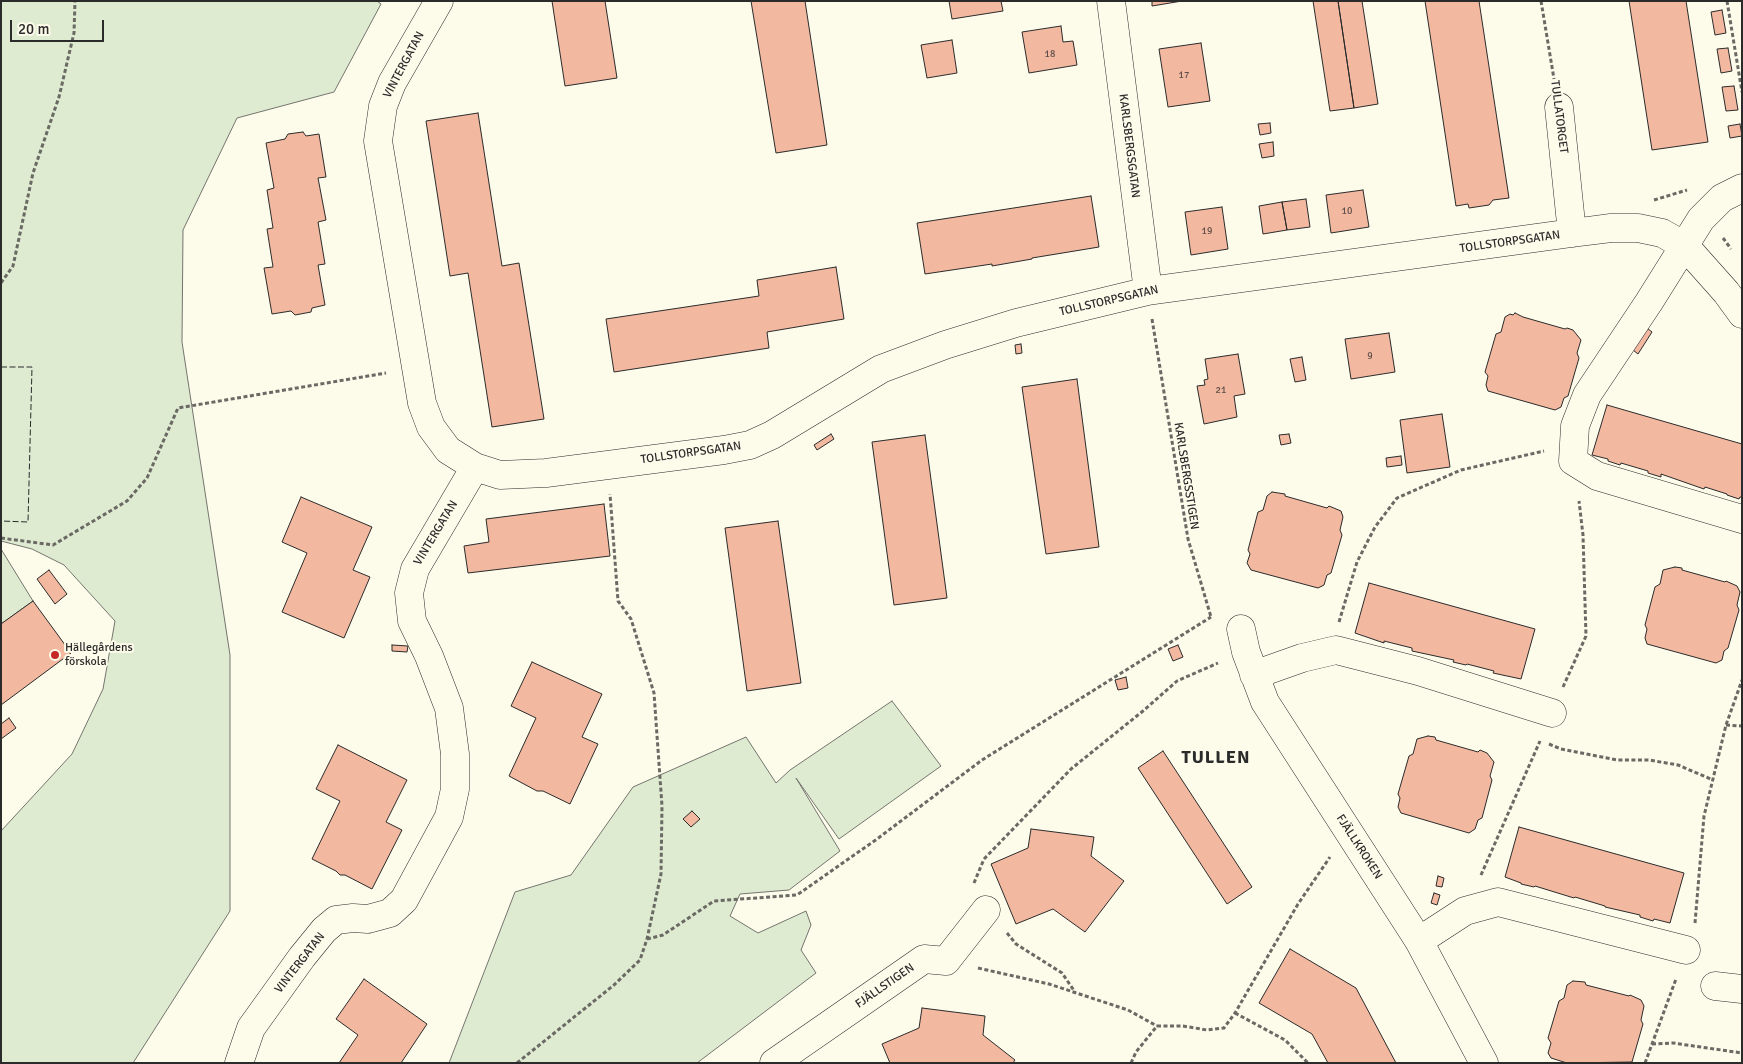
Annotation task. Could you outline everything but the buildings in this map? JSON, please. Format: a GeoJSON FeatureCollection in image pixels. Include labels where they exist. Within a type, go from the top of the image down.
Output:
{"type":"FeatureCollection","features":[{"type":"Feature","properties":{"kind":"street","name":"VINTERGATAN"},"geometry":{"type":"LineString","coordinates":[[239,1063],[251,1028],[302,957],[324,930],[336,920],[368,919],[390,913],[404,900],[449,817],[455,788],[455,754],[449,708],[429,656],[412,621],[409,593],[415,569],[476,467],[448,450],[431,427],[422,403],[378,141],[383,106],[392,83],[439,1]]}},
{"type":"Feature","properties":{"kind":"street","name":"KARLSBERGSGATAN"},"geometry":{"type":"LineString","coordinates":[[1111,1],[1148,291]]}},
{"type":"Feature","properties":{"kind":"street","name":"TULLATORGET"},"geometry":{"type":"LineString","coordinates":[[1559,107],[1572,233]]}},
{"type":"Feature","properties":{"kind":"street"},"geometry":{"type":"LineString","coordinates":[[1742,188],[1722,198],[1701,219],[1587,395],[1575,426],[1573,461],[1596,476],[1742,519]]}},
{"type":"Feature","properties":{"kind":"street","name":"TOLLSTORPSGATAN"},"geometry":{"type":"LineString","coordinates":[[476,467],[500,475],[546,473],[750,445],[772,435],[881,369],[945,345],[1016,323],[1148,291],[1611,228],[1638,228],[1662,233],[1685,246],[1726,292],[1742,314]]}},
{"type":"Feature","properties":{"kind":"street"},"geometry":{"type":"LineString","coordinates":[[1247,652],[1302,658],[1336,650],[1418,671],[1552,713]]}},
{"type":"Feature","properties":{"kind":"street","name":"FJÄLLKROKEN"},"geometry":{"type":"LineString","coordinates":[[1247,652],[1265,702],[1419,941],[1484,1063]]}},
{"type":"Feature","properties":{"kind":"street"},"geometry":{"type":"LineString","coordinates":[[1419,941],[1465,911],[1498,902],[1686,950]]}},
{"type":"Feature","properties":{"kind":"street"},"geometry":{"type":"LineString","coordinates":[[946,961],[986,910]]}},
{"type":"Feature","properties":{"kind":"street","name":"FJÄLLSTIGEN"},"geometry":{"type":"LineString","coordinates":[[774,1063],[924,959],[946,961]]}},
{"type":"Feature","properties":{"kind":"street"},"geometry":{"type":"LineString","coordinates":[[1715,986],[1742,989]]}},
{"type":"Feature","properties":{"kind":"path"},"geometry":{"type":"LineString","coordinates":[[1,283],[13,266],[33,173],[59,96],[74,33],[75,1]]}},
{"type":"Feature","properties":{"kind":"path","name":"TULLATORGET"},"geometry":{"type":"LineString","coordinates":[[1541,1],[1559,107]]}},
{"type":"Feature","properties":{"kind":"path"},"geometry":{"type":"LineString","coordinates":[[1728,1],[1742,92]]}},
{"type":"Feature","properties":{"kind":"path","name":"KARLSBERGSSTIGEN"},"geometry":{"type":"LineString","coordinates":[[1148,291],[1188,539],[1218,637],[1247,652]]}},
{"type":"Feature","properties":{"kind":"path"},"geometry":{"type":"LineString","coordinates":[[1,538],[53,545],[127,501],[147,478],[178,408],[416,368]]}},
{"type":"Feature","properties":{"kind":"path"},"geometry":{"type":"LineString","coordinates":[[1336,650],[1337,630],[1357,562],[1375,527],[1397,498],[1461,470],[1574,444]]}},
{"type":"Feature","properties":{"kind":"path"},"geometry":{"type":"LineString","coordinates":[[517,1063],[614,985],[640,960],[647,938],[660,874],[662,806],[654,694],[631,619],[618,601],[608,464]]}},
{"type":"Feature","properties":{"kind":"path"},"geometry":{"type":"LineString","coordinates":[[647,938],[663,935],[714,901],[797,895],[877,839],[982,760],[1211,617]]}},
{"type":"Feature","properties":{"kind":"path"},"geometry":{"type":"LineString","coordinates":[[973,886],[984,859],[1071,769],[1177,681],[1247,652]]}},
{"type":"Feature","properties":{"kind":"path"},"geometry":{"type":"LineString","coordinates":[[1645,1063],[1696,920],[1704,816],[1726,725],[1742,680]]}},
{"type":"Feature","properties":{"kind":"path"},"geometry":{"type":"LineString","coordinates":[[1726,725],[1742,726]]}},
{"type":"Feature","properties":{"kind":"path"},"geometry":{"type":"LineString","coordinates":[[1540,740],[1561,749],[1588,755],[1618,760],[1649,760],[1678,765],[1713,780]]}},
{"type":"Feature","properties":{"kind":"path"},"geometry":{"type":"LineString","coordinates":[[946,961],[1049,984],[1075,992],[1128,1010],[1157,1026],[1183,1026],[1207,1030],[1224,1028],[1235,1013],[1298,904],[1334,850],[1351,834]]}},
{"type":"Feature","properties":{"kind":"path"},"geometry":{"type":"LineString","coordinates":[[976,877],[986,910],[1016,944],[1062,974],[1075,992]]}},
{"type":"Feature","properties":{"kind":"path"},"geometry":{"type":"LineString","coordinates":[[1235,1013],[1285,1040],[1308,1063]]}},
{"type":"Feature","properties":{"kind":"path"},"geometry":{"type":"LineString","coordinates":[[1131,1063],[1136,1052],[1157,1026]]}},
{"type":"Feature","properties":{"kind":"path"},"geometry":{"type":"LineString","coordinates":[[1652,1044],[1673,1043],[1742,1053]]}},
{"type":"Feature","properties":{"kind":"green space"},"geometry":{"type":"Polygon","coordinates":[[[1,1],[377,1],[381,4],[334,92],[237,118],[183,230],[182,342],[230,655],[230,911],[133,1063],[1,1063],[1,831],[72,754],[103,689],[115,621],[64,565],[32,549],[1,541],[1,1]]]}},
{"type":"Feature","properties":{"kind":"green space"},"geometry":{"type":"Polygon","coordinates":[[[1,549],[33,601],[1,624],[1,549]]]}},
{"type":"Feature","properties":{"kind":"green space"},"geometry":{"type":"Polygon","coordinates":[[[892,701],[941,766],[839,839],[796,778],[840,851],[789,890],[740,894],[730,916],[758,933],[806,911],[811,925],[801,950],[816,973],[697,1063],[449,1063],[515,892],[571,875],[633,787],[746,737],[776,783],[790,770],[892,701]]]}},
{"type":"Feature","properties":{"kind":"fence"},"geometry":{"type":"LineString","coordinates":[[1,367],[32,367],[28,522],[1,521]]}},
{"type":"Feature","properties":{"kind":"place","name":"Hällegårdens förskola"},"geometry":{"type":"Point","coordinates":[55,655]}},
{"type":"Feature","properties":{"kind":"district","name":"TULLEN"},"geometry":{"type":"Point","coordinates":[1216,758]}}]}
